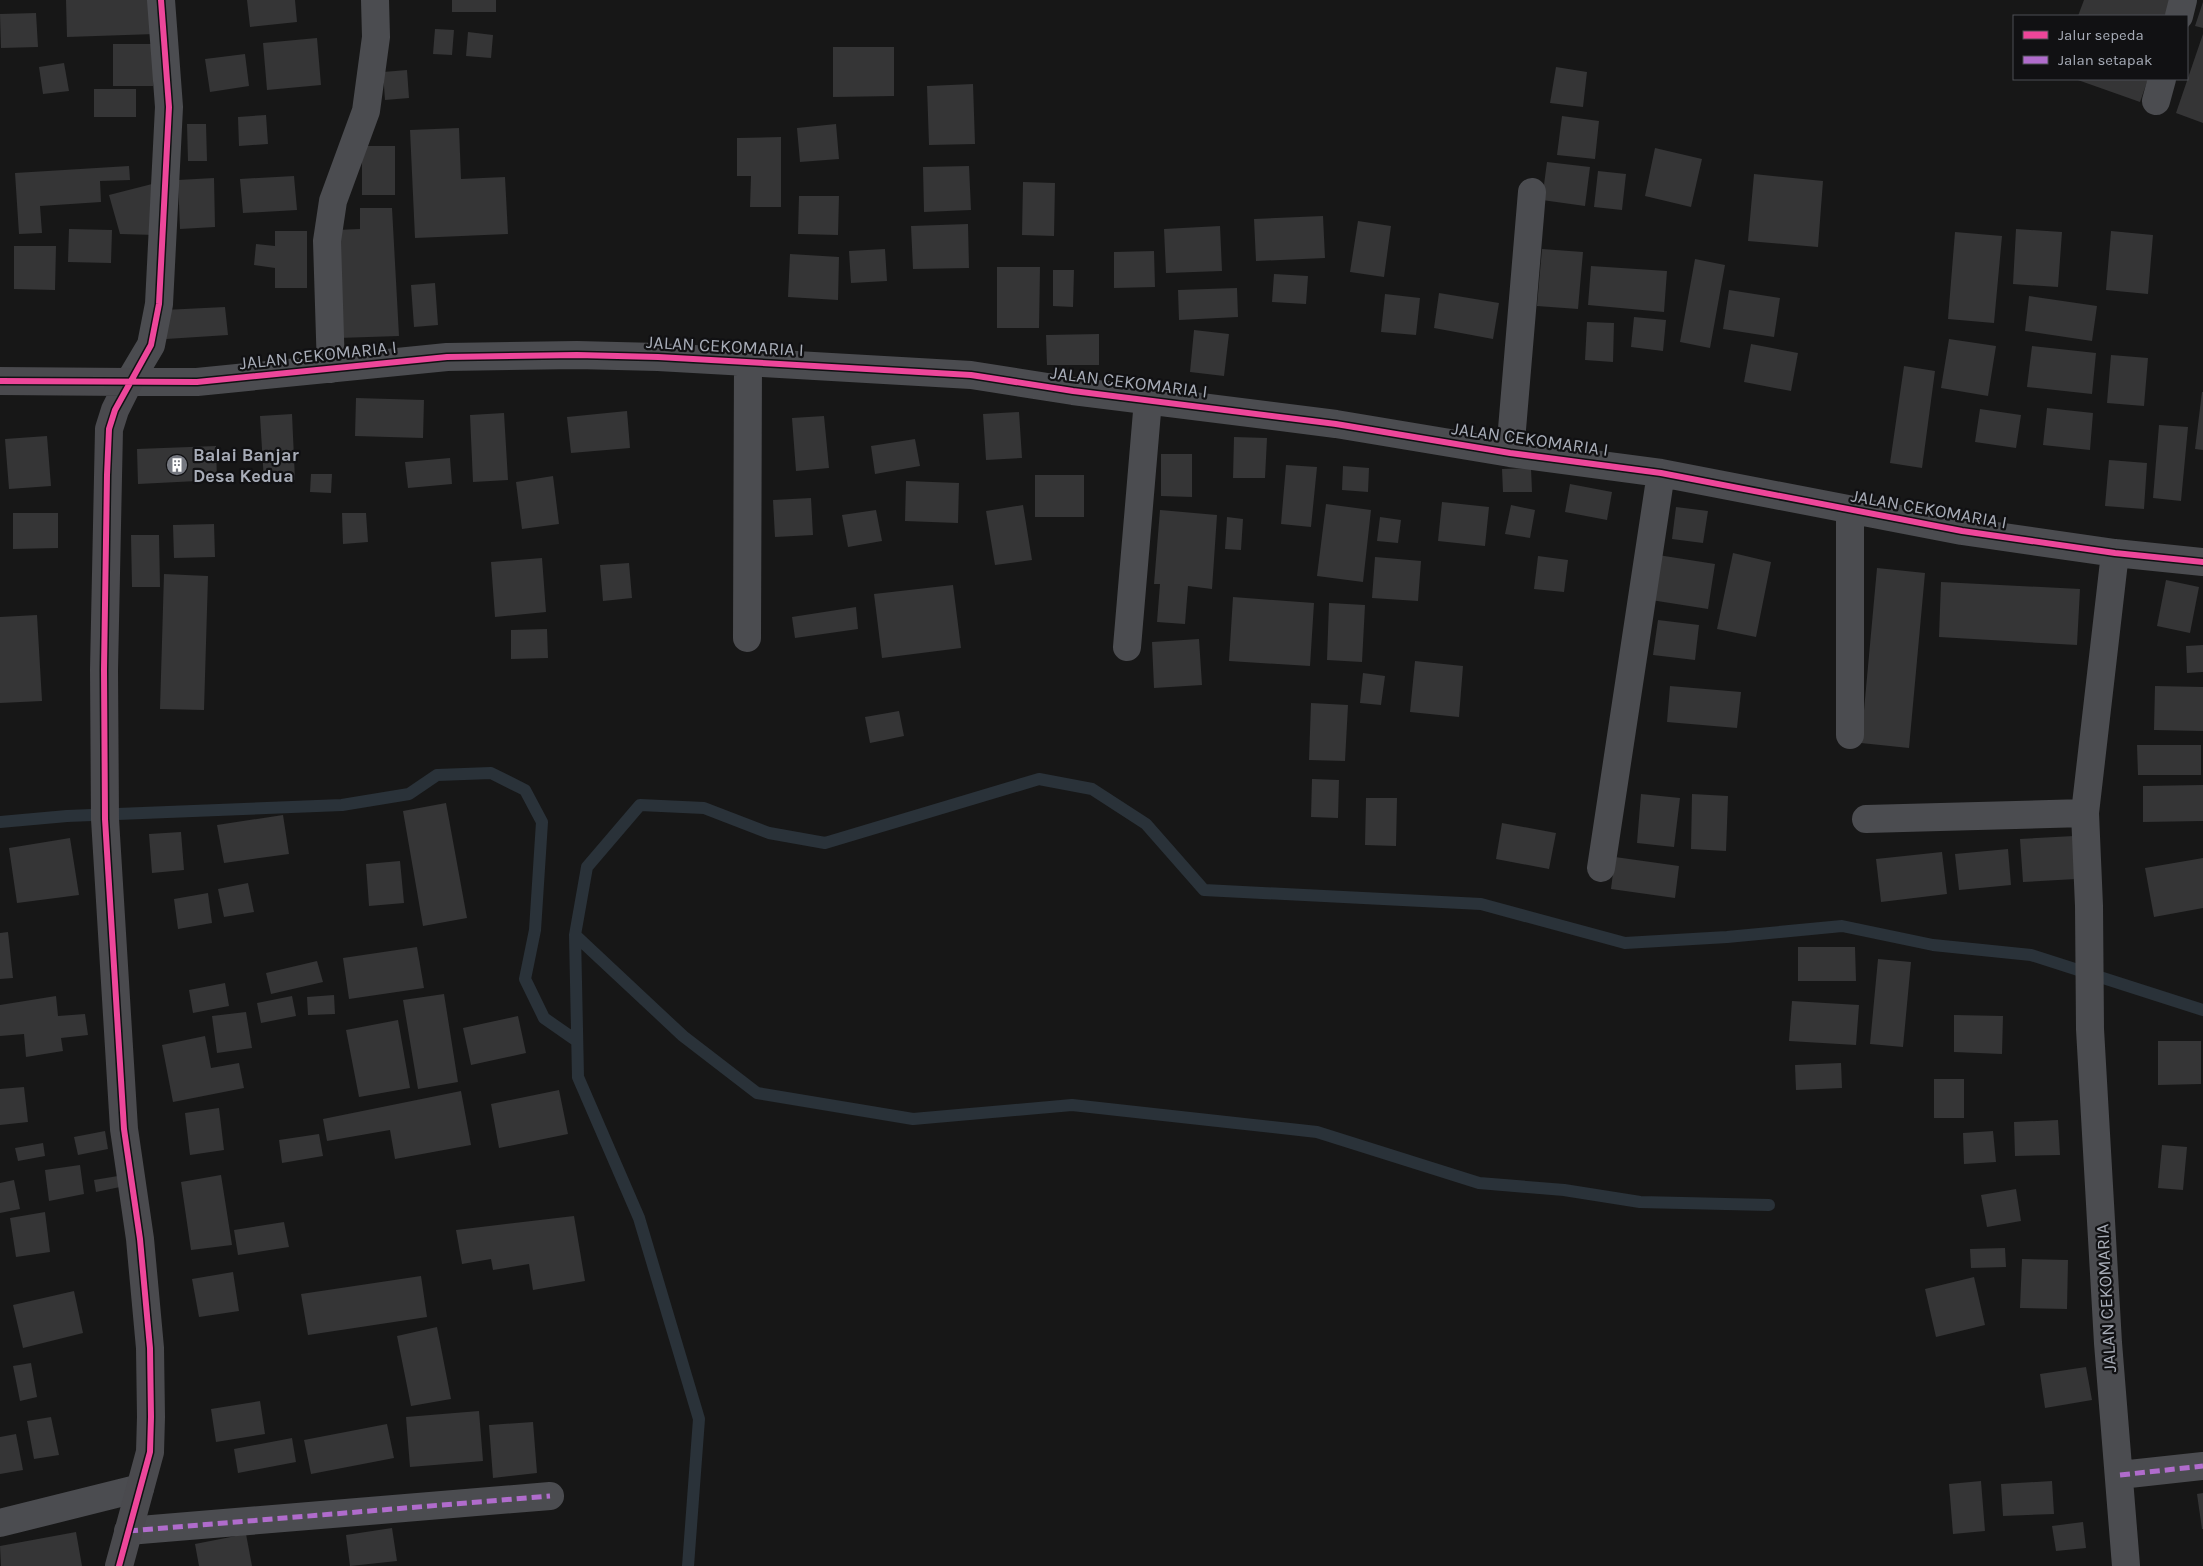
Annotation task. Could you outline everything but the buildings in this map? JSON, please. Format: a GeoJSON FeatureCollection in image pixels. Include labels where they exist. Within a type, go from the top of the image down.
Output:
{"type":"FeatureCollection","features":[{"type":"Feature","properties":{"kind":"street"},"geometry":{"type":"LineString","coordinates":[[119,1566],[150,1452],[150,1348],[140,1239],[124,1129],[105,819],[109,429],[115,410],[151,345],[159,304],[169,107],[161,0]]}},
{"type":"Feature","properties":{"kind":"street"},"geometry":{"type":"LineString","coordinates":[[330,368],[327,241],[333,200],[366,111],[376,37],[375,0]]}},
{"type":"Feature","properties":{"kind":"street"},"geometry":{"type":"LineString","coordinates":[[2179,15],[2183,0]]}},
{"type":"Feature","properties":{"kind":"street"},"geometry":{"type":"LineString","coordinates":[[1510,453],[1532,192]]}},
{"type":"Feature","properties":{"kind":"street","name":"JALAN CEKOMARIA I"},"geometry":{"type":"LineString","coordinates":[[130,382],[197,382],[447,357],[547,355],[658,357],[971,376],[1336,424],[1510,453],[1661,473],[1850,511],[1962,531],[2115,553],[2203,562]]}},
{"type":"Feature","properties":{"kind":"street"},"geometry":{"type":"LineString","coordinates":[[747,638],[748,363]]}},
{"type":"Feature","properties":{"kind":"street"},"geometry":{"type":"LineString","coordinates":[[0,381],[130,382]]}},
{"type":"Feature","properties":{"kind":"street"},"geometry":{"type":"LineString","coordinates":[[1127,647],[1148,400]]}},
{"type":"Feature","properties":{"kind":"street"},"geometry":{"type":"LineString","coordinates":[[1601,868],[1661,473]]}},
{"type":"Feature","properties":{"kind":"street"},"geometry":{"type":"LineString","coordinates":[[1850,511],[1850,735]]}},
{"type":"Feature","properties":{"kind":"street","name":"JALAN CEKOMARIA"},"geometry":{"type":"LineString","coordinates":[[2115,553],[2085,813],[2089,906],[2090,1029],[2108,1344],[2126,1566]]}},
{"type":"Feature","properties":{"kind":"street"},"geometry":{"type":"LineString","coordinates":[[1866,819],[2085,813]]}},
{"type":"Feature","properties":{"kind":"street"},"geometry":{"type":"LineString","coordinates":[[2120,1475],[2203,1466]]}},
{"type":"Feature","properties":{"kind":"street"},"geometry":{"type":"LineString","coordinates":[[0,1523],[140,1488]]}},
{"type":"Feature","properties":{"kind":"street"},"geometry":{"type":"LineString","coordinates":[[128,1531],[550,1496]]}},
{"type":"Feature","properties":{"kind":"waterway"},"geometry":{"type":"LineString","coordinates":[[0,822],[67,816],[342,805],[409,794],[437,775],[491,773],[525,790],[542,822],[535,930],[525,979],[544,1018],[577,1041]]}},
{"type":"Feature","properties":{"kind":"waterway"},"geometry":{"type":"LineString","coordinates":[[688,1566],[699,1419],[639,1218],[578,1077],[575,935],[587,867],[640,805],[704,808],[769,833],[825,843],[1039,779],[1092,789],[1146,824],[1204,890],[1481,904],[1625,943],[1727,937],[1842,926],[1933,945],[2031,955],[2203,1010]]}},
{"type":"Feature","properties":{"kind":"waterway"},"geometry":{"type":"LineString","coordinates":[[575,935],[683,1036],[757,1093],[913,1119],[1072,1105],[1317,1132],[1479,1183],[1564,1190],[1640,1202],[1769,1205]]}},
{"type":"Feature","properties":{"kind":"marked path"},"geometry":{"type":"LineString","coordinates":[[2120,1475],[2203,1466]]}},
{"type":"Feature","properties":{"kind":"marked path"},"geometry":{"type":"LineString","coordinates":[[128,1531],[550,1496]]}},
{"type":"Feature","properties":{"kind":"cycle path"},"geometry":{"type":"LineString","coordinates":[[119,1566],[150,1452],[151,1417],[150,1348],[140,1239],[124,1129],[105,819],[104,670],[107,475],[109,429],[115,410],[151,345],[159,304],[169,107],[161,0]]}},
{"type":"Feature","properties":{"kind":"cycle path"},"geometry":{"type":"LineString","coordinates":[[0,381],[197,382],[447,357],[577,355],[658,357],[971,375],[1073,391],[1336,424],[1510,453],[1661,473],[1962,531],[2115,553],[2203,562]]}},
{"type":"Feature","properties":{"kind":"place","name":"Balai Banjar Desa Kedua"},"geometry":{"type":"Point","coordinates":[177,465]}}]}
